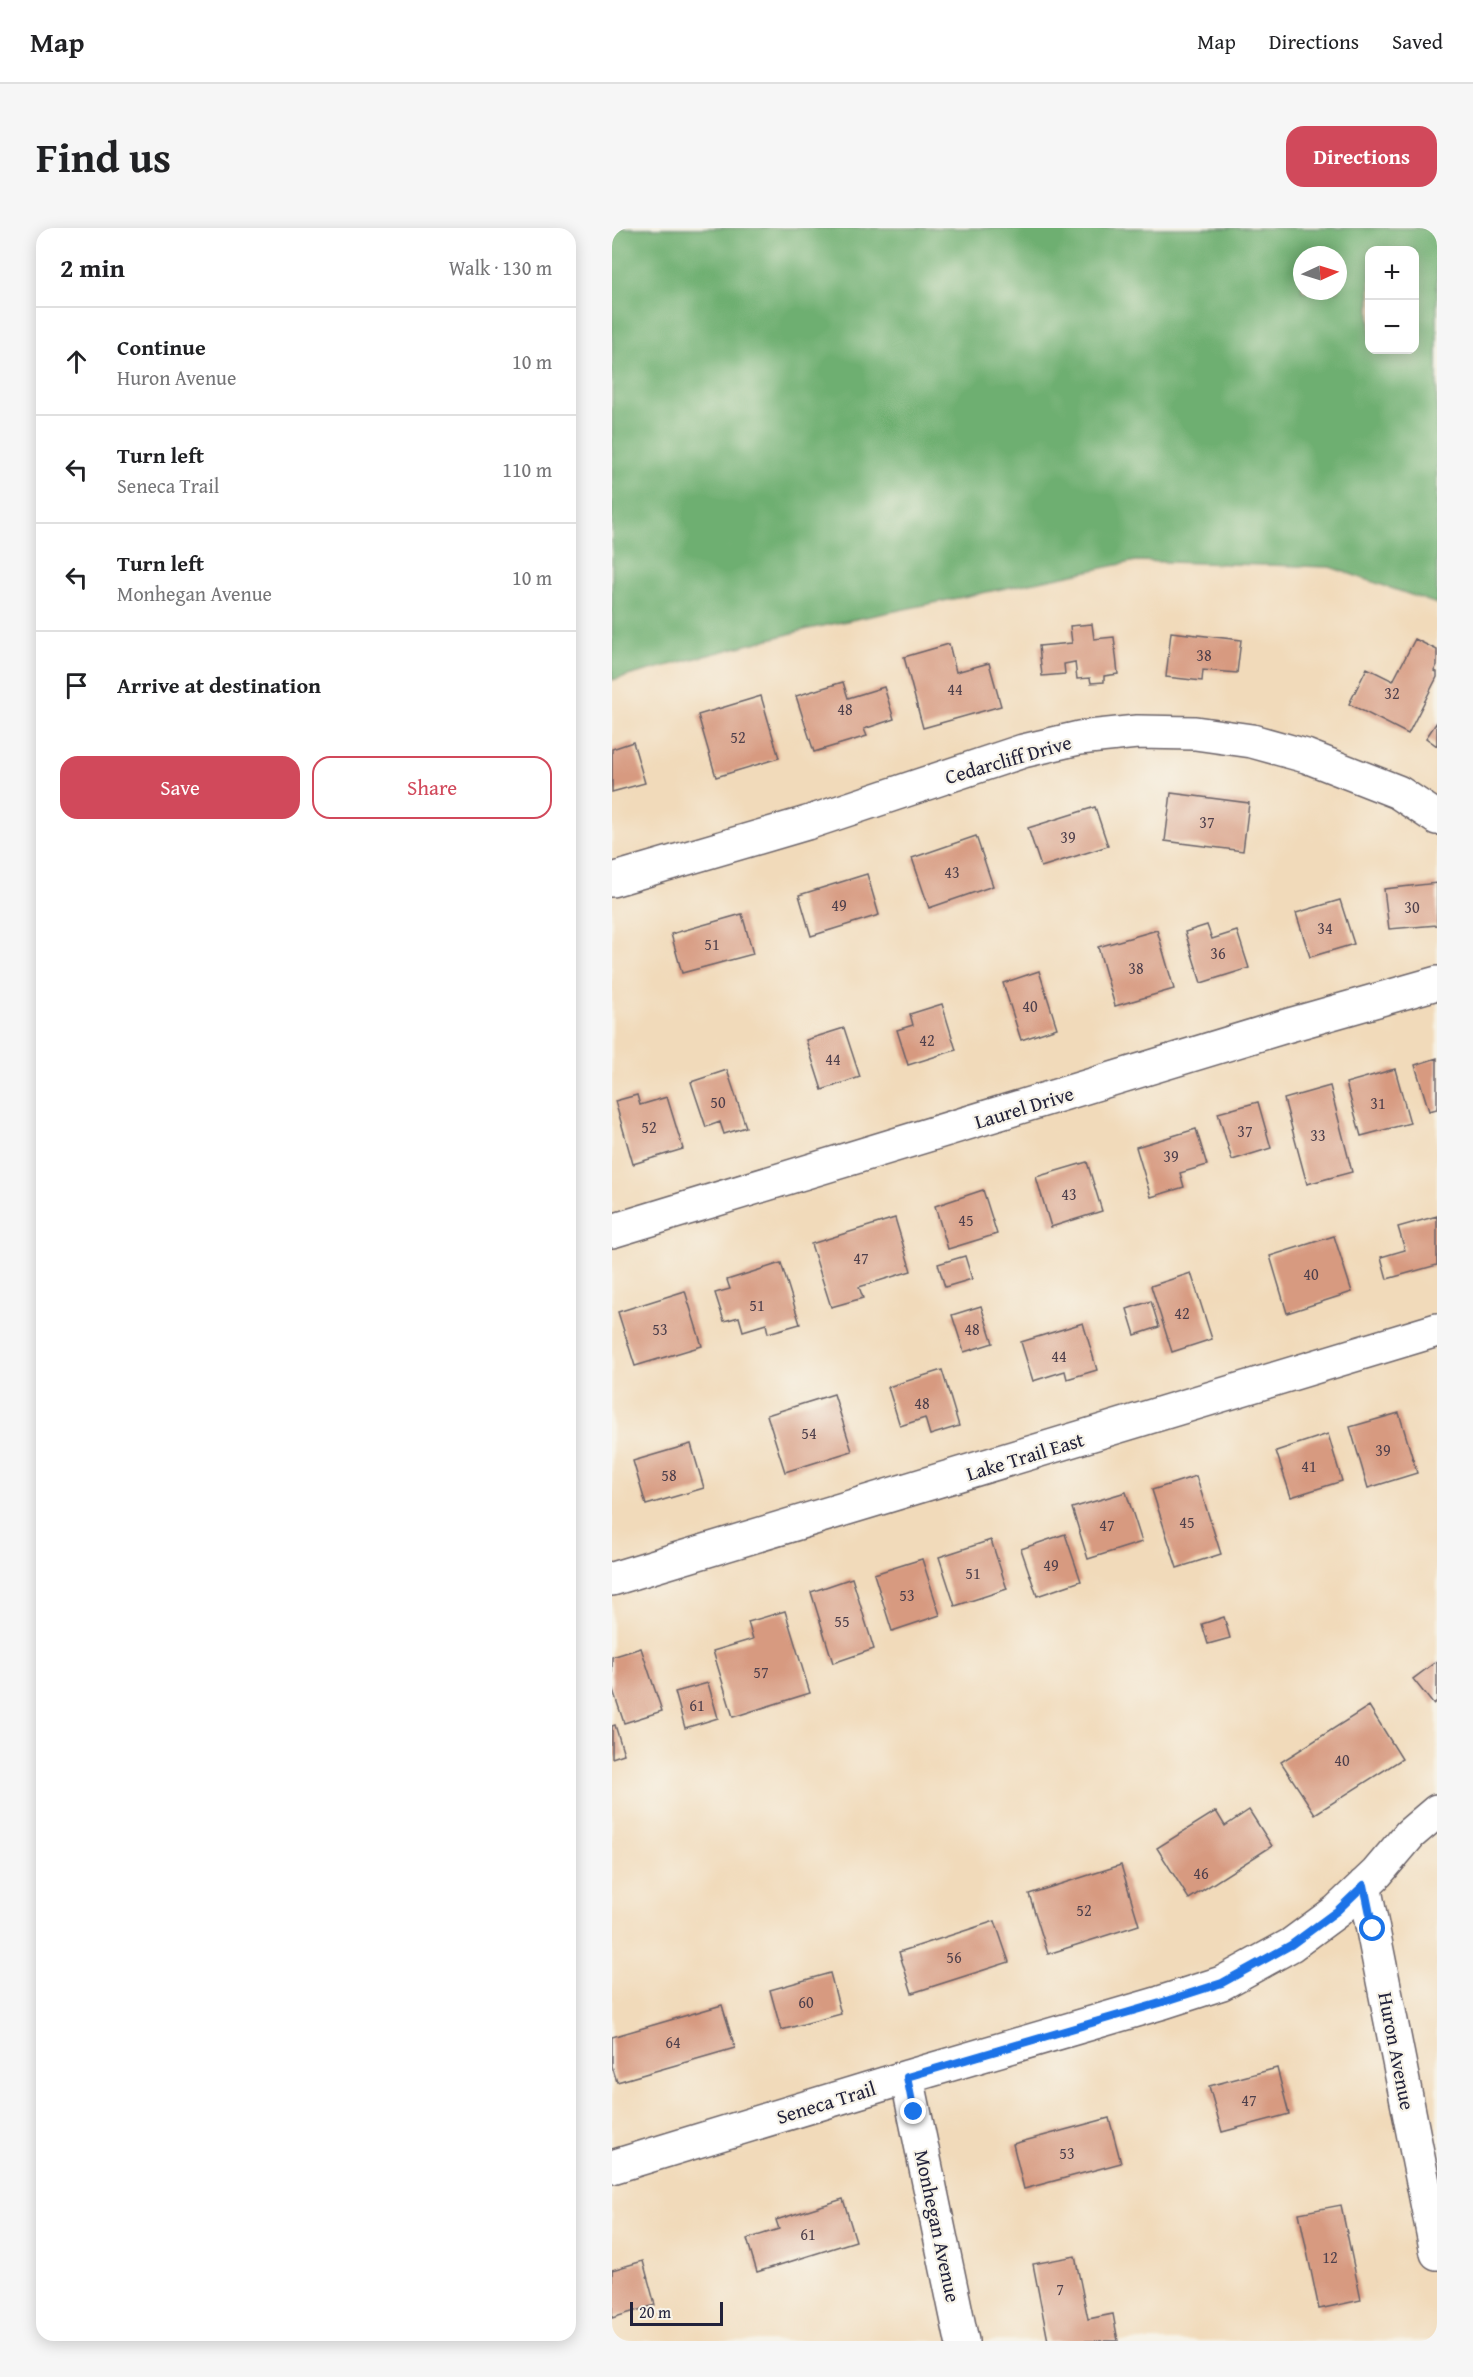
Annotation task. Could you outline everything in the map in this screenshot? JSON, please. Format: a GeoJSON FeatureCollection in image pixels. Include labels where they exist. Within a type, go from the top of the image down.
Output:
{"type":"FeatureCollection","features":[{"type":"Feature","properties":{"kind":"street","name":"Cedarcliff Drive"},"geometry":{"type":"LineString","coordinates":[[612,880],[807,823],[1023,751],[1079,738],[1137,732],[1195,733],[1252,741],[1306,756],[1398,792],[1437,818]]}},
{"type":"Feature","properties":{"kind":"street","name":"Laurel Drive"},"geometry":{"type":"LineString","coordinates":[[612,1231],[1286,1026],[1437,983]]}},
{"type":"Feature","properties":{"kind":"street","name":"Lake Trail East"},"geometry":{"type":"LineString","coordinates":[[612,1579],[1437,1330]]}},
{"type":"Feature","properties":{"kind":"street","name":"Seneca Trail"},"geometry":{"type":"LineString","coordinates":[[612,2167],[1222,1983],[1291,1945],[1337,1911],[1410,1834],[1437,1811]]}},
{"type":"Feature","properties":{"kind":"street","name":"Huron Avenue"},"geometry":{"type":"LineString","coordinates":[[1364,1885],[1437,2253]]}},
{"type":"Feature","properties":{"kind":"street","name":"Monhegan Avenue"},"geometry":{"type":"LineString","coordinates":[[907,2077],[962,2341]]}},
{"type":"Feature","properties":{"kind":"green space"},"geometry":{"type":"Polygon","coordinates":[[[612,228],[1437,228],[1437,604],[1330,567],[1136,561],[808,629],[612,680],[612,228]]]}},
{"type":"Feature","properties":{"kind":"building"},"geometry":{"type":"Polygon","coordinates":[[[1092,624],[1094,639],[1114,637],[1118,674],[1104,676],[1104,682],[1091,683],[1090,678],[1077,679],[1075,662],[1064,664],[1065,674],[1042,676],[1039,646],[1072,643],[1070,626],[1092,624]]]}},
{"type":"Feature","properties":{"kind":"building"},"geometry":{"type":"Polygon","coordinates":[[[1171,632],[1241,640],[1237,673],[1203,670],[1202,681],[1166,677],[1171,632]]]}},
{"type":"Feature","properties":{"kind":"building"},"geometry":{"type":"Polygon","coordinates":[[[1415,639],[1437,650],[1437,665],[1434,671],[1437,672],[1437,677],[1408,734],[1349,704],[1367,668],[1393,681],[1415,639]]]}},
{"type":"Feature","properties":{"kind":"building"},"geometry":{"type":"Polygon","coordinates":[[[949,644],[956,672],[989,663],[1001,706],[923,728],[904,657],[949,644]]]}},
{"type":"Feature","properties":{"kind":"building"},"geometry":{"type":"Polygon","coordinates":[[[843,682],[848,698],[884,687],[894,719],[864,729],[867,736],[814,752],[796,696],[843,682]]]}},
{"type":"Feature","properties":{"kind":"building"},"geometry":{"type":"Polygon","coordinates":[[[761,696],[779,758],[716,777],[698,715],[761,696]]]}},
{"type":"Feature","properties":{"kind":"building"},"geometry":{"type":"Polygon","coordinates":[[[1437,722],[1437,746],[1426,738],[1437,722]]]}},
{"type":"Feature","properties":{"kind":"building"},"geometry":{"type":"Polygon","coordinates":[[[633,742],[645,783],[612,792],[612,749],[633,742]]]}},
{"type":"Feature","properties":{"kind":"building"},"geometry":{"type":"Polygon","coordinates":[[[1171,793],[1249,803],[1243,851],[1165,841],[1171,793]]]}},
{"type":"Feature","properties":{"kind":"building"},"geometry":{"type":"Polygon","coordinates":[[[1095,807],[1108,846],[1041,867],[1028,828],[1095,807]]]}},
{"type":"Feature","properties":{"kind":"building"},"geometry":{"type":"Polygon","coordinates":[[[976,836],[993,886],[929,908],[912,858],[976,836]]]}},
{"type":"Feature","properties":{"kind":"building"},"geometry":{"type":"Polygon","coordinates":[[[867,874],[879,915],[811,936],[799,895],[867,874]]]}},
{"type":"Feature","properties":{"kind":"building"},"geometry":{"type":"Polygon","coordinates":[[[1437,883],[1437,925],[1389,929],[1384,889],[1437,883]]]}},
{"type":"Feature","properties":{"kind":"building"},"geometry":{"type":"Polygon","coordinates":[[[1340,900],[1354,944],[1310,957],[1296,913],[1340,900]]]}},
{"type":"Feature","properties":{"kind":"building"},"geometry":{"type":"Polygon","coordinates":[[[742,914],[753,954],[682,973],[671,934],[742,914]]]}},
{"type":"Feature","properties":{"kind":"building"},"geometry":{"type":"Polygon","coordinates":[[[1207,925],[1212,939],[1237,931],[1249,968],[1201,983],[1185,932],[1207,925]]]}},
{"type":"Feature","properties":{"kind":"building"},"geometry":{"type":"Polygon","coordinates":[[[1157,930],[1174,989],[1115,1006],[1098,947],[1157,930]]]}},
{"type":"Feature","properties":{"kind":"building"},"geometry":{"type":"Polygon","coordinates":[[[1039,971],[1057,1028],[1021,1040],[1003,983],[1039,971]]]}},
{"type":"Feature","properties":{"kind":"building"},"geometry":{"type":"Polygon","coordinates":[[[942,1004],[956,1050],[908,1065],[897,1030],[913,1025],[910,1014],[942,1004]]]}},
{"type":"Feature","properties":{"kind":"building"},"geometry":{"type":"Polygon","coordinates":[[[844,1028],[860,1077],[822,1090],[806,1040],[844,1028]]]}},
{"type":"Feature","properties":{"kind":"building"},"geometry":{"type":"Polygon","coordinates":[[[1437,1058],[1437,1109],[1429,1111],[1415,1065],[1437,1058]]]}},
{"type":"Feature","properties":{"kind":"building"},"geometry":{"type":"Polygon","coordinates":[[[1395,1069],[1410,1123],[1361,1136],[1346,1083],[1395,1069]]]}},
{"type":"Feature","properties":{"kind":"building"},"geometry":{"type":"Polygon","coordinates":[[[727,1070],[746,1127],[724,1134],[720,1122],[706,1127],[691,1082],[727,1070]]]}},
{"type":"Feature","properties":{"kind":"building"},"geometry":{"type":"Polygon","coordinates":[[[1330,1086],[1352,1172],[1307,1184],[1284,1099],[1330,1086]]]}},
{"type":"Feature","properties":{"kind":"building"},"geometry":{"type":"Polygon","coordinates":[[[637,1095],[640,1105],[667,1097],[683,1149],[633,1164],[615,1101],[637,1095]]]}},
{"type":"Feature","properties":{"kind":"building"},"geometry":{"type":"Polygon","coordinates":[[[1258,1102],[1271,1148],[1232,1160],[1218,1113],[1258,1102]]]}},
{"type":"Feature","properties":{"kind":"building"},"geometry":{"type":"Polygon","coordinates":[[[1196,1129],[1207,1165],[1180,1173],[1184,1187],[1151,1197],[1136,1147],[1196,1129]]]}},
{"type":"Feature","properties":{"kind":"building"},"geometry":{"type":"Polygon","coordinates":[[[1087,1162],[1102,1211],[1051,1227],[1036,1177],[1087,1162]]]}},
{"type":"Feature","properties":{"kind":"building"},"geometry":{"type":"Polygon","coordinates":[[[983,1190],[997,1234],[948,1249],[935,1206],[983,1190]]]}},
{"type":"Feature","properties":{"kind":"building"},"geometry":{"type":"Polygon","coordinates":[[[1437,1216],[1437,1265],[1387,1279],[1381,1257],[1405,1250],[1398,1227],[1437,1216]]]}},
{"type":"Feature","properties":{"kind":"building"},"geometry":{"type":"Polygon","coordinates":[[[895,1218],[911,1271],[859,1287],[863,1298],[831,1307],[811,1244],[895,1218]]]}},
{"type":"Feature","properties":{"kind":"building"},"geometry":{"type":"Polygon","coordinates":[[[1334,1236],[1352,1292],[1287,1313],[1270,1256],[1334,1236]]]}},
{"type":"Feature","properties":{"kind":"building"},"geometry":{"type":"Polygon","coordinates":[[[965,1256],[972,1279],[945,1287],[938,1264],[965,1256]]]}},
{"type":"Feature","properties":{"kind":"building"},"geometry":{"type":"Polygon","coordinates":[[[781,1263],[800,1324],[768,1333],[766,1324],[743,1331],[739,1317],[724,1321],[715,1293],[730,1289],[727,1280],[781,1263]]]}},
{"type":"Feature","properties":{"kind":"building"},"geometry":{"type":"Polygon","coordinates":[[[1191,1273],[1212,1339],[1172,1352],[1151,1286],[1191,1273]]]}},
{"type":"Feature","properties":{"kind":"building"},"geometry":{"type":"Polygon","coordinates":[[[685,1291],[702,1346],[635,1366],[618,1312],[685,1291]]]}},
{"type":"Feature","properties":{"kind":"building"},"geometry":{"type":"Polygon","coordinates":[[[1151,1301],[1159,1327],[1135,1335],[1127,1309],[1151,1301]]]}},
{"type":"Feature","properties":{"kind":"building"},"geometry":{"type":"Polygon","coordinates":[[[981,1306],[993,1343],[964,1352],[952,1315],[981,1306]]]}},
{"type":"Feature","properties":{"kind":"building"},"geometry":{"type":"Polygon","coordinates":[[[1083,1323],[1097,1370],[1067,1379],[1065,1371],[1033,1381],[1021,1342],[1083,1323]]]}},
{"type":"Feature","properties":{"kind":"building"},"geometry":{"type":"Polygon","coordinates":[[[942,1370],[959,1426],[930,1435],[925,1418],[900,1426],[888,1387],[942,1370]]]}},
{"type":"Feature","properties":{"kind":"building"},"geometry":{"type":"Polygon","coordinates":[[[834,1394],[852,1451],[785,1472],[767,1415],[834,1394]]]}},
{"type":"Feature","properties":{"kind":"building"},"geometry":{"type":"Polygon","coordinates":[[[1399,1413],[1417,1473],[1368,1488],[1350,1427],[1399,1413]]]}},
{"type":"Feature","properties":{"kind":"building"},"geometry":{"type":"Polygon","coordinates":[[[1328,1434],[1342,1481],[1291,1497],[1276,1451],[1328,1434]]]}},
{"type":"Feature","properties":{"kind":"building"},"geometry":{"type":"Polygon","coordinates":[[[691,1444],[704,1488],[646,1505],[633,1461],[691,1444]]]}},
{"type":"Feature","properties":{"kind":"building"},"geometry":{"type":"Polygon","coordinates":[[[1196,1476],[1221,1554],[1177,1568],[1152,1490],[1196,1476]]]}},
{"type":"Feature","properties":{"kind":"building"},"geometry":{"type":"Polygon","coordinates":[[[1126,1492],[1142,1542],[1088,1559],[1072,1508],[1126,1492]]]}},
{"type":"Feature","properties":{"kind":"building"},"geometry":{"type":"Polygon","coordinates":[[[1065,1534],[1081,1581],[1037,1596],[1021,1549],[1065,1534]]]}},
{"type":"Feature","properties":{"kind":"building"},"geometry":{"type":"Polygon","coordinates":[[[991,1540],[1007,1589],[955,1606],[939,1557],[991,1540]]]}},
{"type":"Feature","properties":{"kind":"building"},"geometry":{"type":"Polygon","coordinates":[[[922,1559],[940,1615],[892,1631],[874,1574],[922,1559]]]}},
{"type":"Feature","properties":{"kind":"building"},"geometry":{"type":"Polygon","coordinates":[[[852,1578],[874,1649],[833,1663],[811,1592],[852,1578]]]}},
{"type":"Feature","properties":{"kind":"building"},"geometry":{"type":"Polygon","coordinates":[[[785,1611],[810,1693],[733,1717],[713,1651],[753,1639],[748,1622],[785,1611]]]}},
{"type":"Feature","properties":{"kind":"building"},"geometry":{"type":"Polygon","coordinates":[[[1224,1617],[1230,1638],[1208,1644],[1202,1624],[1224,1617]]]}},
{"type":"Feature","properties":{"kind":"building"},"geometry":{"type":"Polygon","coordinates":[[[641,1648],[662,1711],[624,1723],[612,1687],[612,1657],[641,1648]]]}},
{"type":"Feature","properties":{"kind":"building"},"geometry":{"type":"Polygon","coordinates":[[[1437,1661],[1437,1701],[1433,1704],[1413,1679],[1437,1661]]]}},
{"type":"Feature","properties":{"kind":"building"},"geometry":{"type":"Polygon","coordinates":[[[708,1683],[718,1718],[685,1728],[675,1692],[708,1683]]]}},
{"type":"Feature","properties":{"kind":"building"},"geometry":{"type":"Polygon","coordinates":[[[1369,1706],[1402,1759],[1315,1814],[1281,1762],[1369,1706]]]}},
{"type":"Feature","properties":{"kind":"building"},"geometry":{"type":"Polygon","coordinates":[[[615,1725],[624,1754],[612,1758],[612,1726],[615,1725]]]}},
{"type":"Feature","properties":{"kind":"building"},"geometry":{"type":"Polygon","coordinates":[[[1249,1810],[1272,1846],[1189,1899],[1157,1848],[1216,1811],[1225,1826],[1249,1810]]]}},
{"type":"Feature","properties":{"kind":"building"},"geometry":{"type":"Polygon","coordinates":[[[1121,1865],[1139,1925],[1048,1954],[1029,1894],[1121,1865]]]}},
{"type":"Feature","properties":{"kind":"building"},"geometry":{"type":"Polygon","coordinates":[[[995,1921],[1009,1962],[912,1993],[899,1952],[995,1921]]]}},
{"type":"Feature","properties":{"kind":"building"},"geometry":{"type":"Polygon","coordinates":[[[830,1973],[841,2014],[781,2030],[770,1990],[830,1973]]]}},
{"type":"Feature","properties":{"kind":"building"},"geometry":{"type":"Polygon","coordinates":[[[722,2005],[735,2048],[617,2082],[612,2066],[612,2037],[722,2005]]]}},
{"type":"Feature","properties":{"kind":"building"},"geometry":{"type":"Polygon","coordinates":[[[1277,2068],[1289,2114],[1222,2132],[1209,2086],[1277,2068]]]}},
{"type":"Feature","properties":{"kind":"building"},"geometry":{"type":"Polygon","coordinates":[[[1109,2118],[1121,2163],[1024,2189],[1013,2144],[1109,2118]]]}},
{"type":"Feature","properties":{"kind":"building"},"geometry":{"type":"Polygon","coordinates":[[[843,2199],[856,2241],[757,2272],[747,2239],[779,2229],[776,2220],[843,2199]]]}},
{"type":"Feature","properties":{"kind":"building"},"geometry":{"type":"Polygon","coordinates":[[[1341,2205],[1361,2300],[1319,2309],[1299,2213],[1341,2205]]]}},
{"type":"Feature","properties":{"kind":"building"},"geometry":{"type":"Polygon","coordinates":[[[1075,2256],[1088,2319],[1113,2314],[1118,2341],[1048,2341],[1033,2264],[1075,2256]]]}},
{"type":"Feature","properties":{"kind":"building"},"geometry":{"type":"Polygon","coordinates":[[[643,2261],[655,2305],[612,2318],[612,2270],[643,2261]]]}},
{"type":"Feature","properties":{"kind":"route"},"geometry":{"type":"LineString","coordinates":[[914,2112],[907,2077],[1222,1983],[1291,1945],[1337,1911],[1364,1885],[1373,1929]]}}]}
